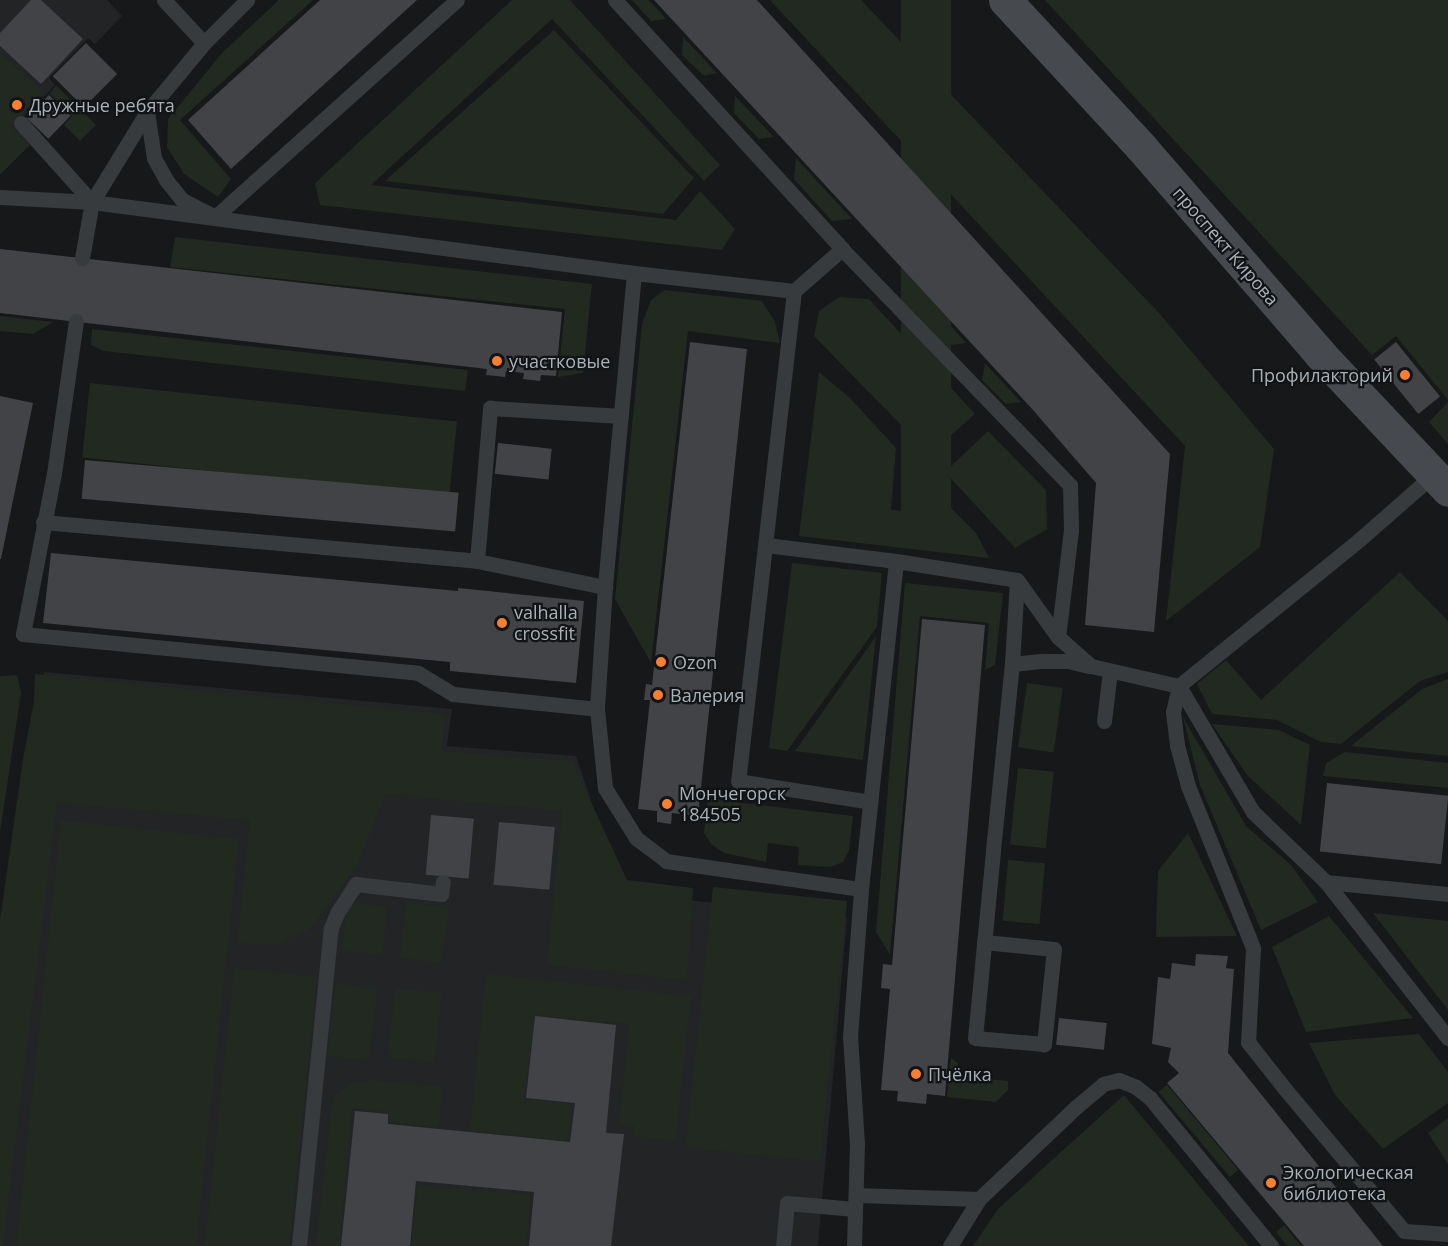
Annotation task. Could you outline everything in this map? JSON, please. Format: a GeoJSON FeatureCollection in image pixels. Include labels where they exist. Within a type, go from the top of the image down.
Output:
{"type":"FeatureCollection","features":[{"type":"Feature","properties":{"kind":"main road","name":"проспект Кирова"},"geometry":{"type":"LineString","coordinates":[[1005,0],[1141,147],[1321,355],[1441,483]]}},
{"type":"Feature","properties":{"kind":"lane"},"geometry":{"type":"LineString","coordinates":[[164,0],[204,43]]}},
{"type":"Feature","properties":{"kind":"lane"},"geometry":{"type":"LineString","coordinates":[[82,258],[92,202],[147,112],[204,43],[247,0]]}},
{"type":"Feature","properties":{"kind":"lane"},"geometry":{"type":"LineString","coordinates":[[215,217],[457,0]]}},
{"type":"Feature","properties":{"kind":"lane"},"geometry":{"type":"LineString","coordinates":[[615,0],[842,249],[1070,485],[1071,530],[1058,637]]}},
{"type":"Feature","properties":{"kind":"lane"},"geometry":{"type":"LineString","coordinates":[[147,112],[154,158],[166,180],[182,200],[215,217]]}},
{"type":"Feature","properties":{"kind":"lane"},"geometry":{"type":"LineString","coordinates":[[21,123],[92,202]]}},
{"type":"Feature","properties":{"kind":"lane"},"geometry":{"type":"LineString","coordinates":[[0,197],[92,202],[634,273],[794,291]]}},
{"type":"Feature","properties":{"kind":"lane"},"geometry":{"type":"LineString","coordinates":[[842,249],[794,291],[738,781],[870,802]]}},
{"type":"Feature","properties":{"kind":"lane"},"geometry":{"type":"LineString","coordinates":[[634,273],[605,586],[597,709],[605,788],[636,838],[666,861],[861,889]]}},
{"type":"Feature","properties":{"kind":"lane"},"geometry":{"type":"LineString","coordinates":[[76,321],[54,473],[23,634],[418,673],[453,694],[597,709]]}},
{"type":"Feature","properties":{"kind":"lane"},"geometry":{"type":"LineString","coordinates":[[477,561],[490,408],[621,416]]}},
{"type":"Feature","properties":{"kind":"lane"},"geometry":{"type":"LineString","coordinates":[[1441,483],[1359,540],[1179,686],[1173,712],[1177,745],[1188,786],[1253,948],[1248,1042],[1404,1231],[1448,1234]]}},
{"type":"Feature","properties":{"kind":"lane"},"geometry":{"type":"LineString","coordinates":[[43,522],[477,561],[605,586]]}},
{"type":"Feature","properties":{"kind":"lane"},"geometry":{"type":"LineString","coordinates":[[766,545],[896,561],[1017,580],[1058,637],[1091,666]]}},
{"type":"Feature","properties":{"kind":"lane"},"geometry":{"type":"LineString","coordinates":[[854,1246],[857,1144],[850,1037],[861,889],[896,561]]}},
{"type":"Feature","properties":{"kind":"lane"},"geometry":{"type":"LineString","coordinates":[[984,942],[1054,949],[1044,1044],[975,1038],[984,942],[1012,664],[1017,580]]}},
{"type":"Feature","properties":{"kind":"lane"},"geometry":{"type":"LineString","coordinates":[[1012,664],[1060,661],[1179,686],[1253,813],[1326,882],[1448,1038]]}},
{"type":"Feature","properties":{"kind":"lane"},"geometry":{"type":"LineString","coordinates":[[1104,721],[1110,671]]}},
{"type":"Feature","properties":{"kind":"lane"},"geometry":{"type":"LineString","coordinates":[[299,1246],[331,928],[337,913],[356,885],[441,894],[443,882]]}},
{"type":"Feature","properties":{"kind":"lane"},"geometry":{"type":"LineString","coordinates":[[1326,882],[1448,894]]}},
{"type":"Feature","properties":{"kind":"lane"},"geometry":{"type":"LineString","coordinates":[[950,1246],[979,1199],[1103,1084],[1119,1080],[1137,1087],[1150,1098],[1271,1246]]}},
{"type":"Feature","properties":{"kind":"lane"},"geometry":{"type":"LineString","coordinates":[[783,1246],[788,1203],[979,1199]]}},
{"type":"Feature","properties":{"kind":"shaded area","name":"Дружные ребята"},"geometry":{"type":"Polygon","coordinates":[[[0,0],[107,0],[122,16],[95,44],[88,38],[49,78],[55,85],[14,126],[30,142],[0,171],[0,0]]]}},
{"type":"Feature","properties":{"kind":"shaded area"},"geometry":{"type":"Polygon","coordinates":[[[279,0],[313,0],[180,120],[231,179],[218,197],[184,174],[167,147],[168,119],[222,53],[279,0]]]}},
{"type":"Feature","properties":{"kind":"shaded area"},"geometry":{"type":"Polygon","coordinates":[[[512,0],[570,0],[720,165],[704,181],[552,19],[371,185],[676,220],[700,191],[735,229],[722,250],[320,205],[315,183],[512,0]]]}},
{"type":"Feature","properties":{"kind":"shaded area"},"geometry":{"type":"Polygon","coordinates":[[[632,0],[649,0],[666,19],[651,21],[632,0]]]}},
{"type":"Feature","properties":{"kind":"shaded area"},"geometry":{"type":"Polygon","coordinates":[[[770,0],[861,0],[1159,313],[1274,449],[1260,547],[1166,621],[1185,446],[770,0]]]}},
{"type":"Feature","properties":{"kind":"shaded area"},"geometry":{"type":"Polygon","coordinates":[[[901,0],[951,0],[951,544],[901,544],[901,0]]]}},
{"type":"Feature","properties":{"kind":"shaded area"},"geometry":{"type":"Polygon","coordinates":[[[1045,0],[1448,0],[1448,400],[1396,336],[1372,355],[1045,0]]]}},
{"type":"Feature","properties":{"kind":"shaded area"},"geometry":{"type":"Polygon","coordinates":[[[554,30],[694,178],[663,214],[385,181],[554,30]]]}},
{"type":"Feature","properties":{"kind":"shaded area"},"geometry":{"type":"Polygon","coordinates":[[[683,37],[717,73],[704,76],[682,55],[683,37]]]}},
{"type":"Feature","properties":{"kind":"shaded area"},"geometry":{"type":"Polygon","coordinates":[[[0,53],[44,93],[10,126],[30,145],[0,175],[0,53]]]}},
{"type":"Feature","properties":{"kind":"shaded area"},"geometry":{"type":"Polygon","coordinates":[[[56,85],[96,125],[80,141],[64,125],[72,116],[50,94],[56,85]]]}},
{"type":"Feature","properties":{"kind":"shaded area"},"geometry":{"type":"Polygon","coordinates":[[[735,96],[774,137],[759,139],[734,113],[735,96]]]}},
{"type":"Feature","properties":{"kind":"shaded area"},"geometry":{"type":"Polygon","coordinates":[[[796,158],[852,219],[832,221],[794,179],[796,158]]]}},
{"type":"Feature","properties":{"kind":"shaded area"},"geometry":{"type":"Polygon","coordinates":[[[175,237],[592,284],[583,373],[558,377],[565,309],[170,267],[175,237]]]}},
{"type":"Feature","properties":{"kind":"shaded area"},"geometry":{"type":"Polygon","coordinates":[[[665,290],[762,301],[775,322],[780,343],[688,331],[651,663],[615,599],[642,324],[651,300],[665,290]]]}},
{"type":"Feature","properties":{"kind":"shaded area"},"geometry":{"type":"Polygon","coordinates":[[[839,297],[869,299],[975,414],[948,438],[923,412],[901,425],[814,336],[819,311],[839,297]]]}},
{"type":"Feature","properties":{"kind":"shaded area"},"geometry":{"type":"Polygon","coordinates":[[[934,307],[966,343],[951,345],[931,321],[934,307]]]}},
{"type":"Feature","properties":{"kind":"shaded area"},"geometry":{"type":"Polygon","coordinates":[[[0,316],[53,322],[33,334],[0,331],[0,316]]]}},
{"type":"Feature","properties":{"kind":"shaded area"},"geometry":{"type":"Polygon","coordinates":[[[92,329],[468,370],[465,391],[104,351],[91,345],[92,329]]]}},
{"type":"Feature","properties":{"kind":"shaded area"},"geometry":{"type":"Polygon","coordinates":[[[985,363],[1021,402],[1006,404],[982,380],[985,363]]]}},
{"type":"Feature","properties":{"kind":"shaded area"},"geometry":{"type":"Polygon","coordinates":[[[819,372],[850,398],[896,448],[891,510],[902,511],[925,482],[976,533],[989,558],[799,536],[819,372]]]}},
{"type":"Feature","properties":{"kind":"shaded area"},"geometry":{"type":"Polygon","coordinates":[[[90,383],[457,422],[449,496],[82,458],[90,383]]]}},
{"type":"Feature","properties":{"kind":"shaded area"},"geometry":{"type":"Polygon","coordinates":[[[1448,402],[1448,444],[1429,422],[1448,402]]]}},
{"type":"Feature","properties":{"kind":"shaded area"},"geometry":{"type":"Polygon","coordinates":[[[988,431],[1046,490],[1047,529],[1015,548],[945,472],[988,431]]]}},
{"type":"Feature","properties":{"kind":"shaded area"},"geometry":{"type":"Polygon","coordinates":[[[792,563],[882,573],[877,627],[787,751],[769,748],[792,563]]]}},
{"type":"Feature","properties":{"kind":"shaded area"},"geometry":{"type":"Polygon","coordinates":[[[1400,572],[1448,621],[1448,672],[1420,681],[1341,744],[1321,742],[1277,720],[1212,714],[1197,684],[1226,660],[1261,700],[1400,572]]]}},
{"type":"Feature","properties":{"kind":"shaded area"},"geometry":{"type":"Polygon","coordinates":[[[905,583],[1003,593],[995,665],[985,670],[989,623],[920,616],[890,955],[876,932],[905,583]]]}},
{"type":"Feature","properties":{"kind":"shaded area"},"geometry":{"type":"Polygon","coordinates":[[[876,636],[863,760],[795,751],[876,636]]]}},
{"type":"Feature","properties":{"kind":"shaded area"},"geometry":{"type":"Polygon","coordinates":[[[44,672],[452,709],[447,746],[576,756],[622,893],[847,917],[818,1246],[0,1246],[0,1047],[44,672]]]}},
{"type":"Feature","properties":{"kind":"shaded area"},"geometry":{"type":"Polygon","coordinates":[[[35,674],[445,714],[442,751],[572,761],[627,880],[693,888],[687,980],[547,965],[562,811],[386,794],[357,866],[311,928],[276,945],[237,943],[250,820],[57,803],[3,1246],[0,1246],[0,920],[23,759],[34,702],[35,674]]]}},
{"type":"Feature","properties":{"kind":"shaded area"},"geometry":{"type":"Polygon","coordinates":[[[17,675],[21,693],[0,833],[0,676],[17,675]]]}},
{"type":"Feature","properties":{"kind":"shaded area"},"geometry":{"type":"Polygon","coordinates":[[[1448,679],[1448,756],[1351,746],[1422,689],[1448,679]]]}},
{"type":"Feature","properties":{"kind":"shaded area"},"geometry":{"type":"Polygon","coordinates":[[[1027,683],[1063,688],[1054,752],[1018,747],[1027,683]]]}},
{"type":"Feature","properties":{"kind":"shaded area"},"geometry":{"type":"Polygon","coordinates":[[[1183,717],[1246,826],[1291,865],[1318,902],[1261,930],[1200,785],[1183,717]]]}},
{"type":"Feature","properties":{"kind":"shaded area"},"geometry":{"type":"Polygon","coordinates":[[[1212,724],[1279,730],[1310,745],[1301,825],[1247,775],[1212,724]]]}},
{"type":"Feature","properties":{"kind":"shaded area"},"geometry":{"type":"Polygon","coordinates":[[[1345,752],[1448,763],[1448,788],[1323,776],[1326,763],[1345,752]]]}},
{"type":"Feature","properties":{"kind":"shaded area"},"geometry":{"type":"Polygon","coordinates":[[[1018,768],[1054,772],[1046,848],[1010,845],[1018,768]]]}},
{"type":"Feature","properties":{"kind":"shaded area"},"geometry":{"type":"Polygon","coordinates":[[[708,799],[853,816],[849,850],[843,862],[831,867],[798,865],[799,847],[768,843],[766,862],[724,853],[711,844],[704,833],[708,799]]]}},
{"type":"Feature","properties":{"kind":"shaded area"},"geometry":{"type":"Polygon","coordinates":[[[61,820],[239,839],[196,1246],[16,1246],[61,820]]]}},
{"type":"Feature","properties":{"kind":"shaded area"},"geometry":{"type":"Polygon","coordinates":[[[1188,833],[1237,936],[1156,937],[1158,871],[1188,833]]]}},
{"type":"Feature","properties":{"kind":"shaded area"},"geometry":{"type":"Polygon","coordinates":[[[1008,860],[1045,863],[1040,924],[1003,921],[1008,860]]]}},
{"type":"Feature","properties":{"kind":"shaded area"},"geometry":{"type":"Polygon","coordinates":[[[713,887],[847,901],[820,1162],[686,1148],[713,887]]]}},
{"type":"Feature","properties":{"kind":"shaded area"},"geometry":{"type":"Polygon","coordinates":[[[347,902],[388,906],[383,955],[342,951],[347,902]]]}},
{"type":"Feature","properties":{"kind":"shaded area"},"geometry":{"type":"Polygon","coordinates":[[[407,902],[450,908],[442,963],[399,957],[407,902]]]}},
{"type":"Feature","properties":{"kind":"shaded area"},"geometry":{"type":"Polygon","coordinates":[[[1373,913],[1448,921],[1448,1010],[1373,913]]]}},
{"type":"Feature","properties":{"kind":"shaded area"},"geometry":{"type":"Polygon","coordinates":[[[1329,916],[1413,1018],[1306,1032],[1272,947],[1329,916]]]}},
{"type":"Feature","properties":{"kind":"shaded area"},"geometry":{"type":"Polygon","coordinates":[[[234,968],[318,977],[289,1246],[205,1246],[234,968]]]}},
{"type":"Feature","properties":{"kind":"shaded area"},"geometry":{"type":"Polygon","coordinates":[[[486,974],[691,996],[676,1141],[633,1136],[634,1125],[619,1124],[629,1024],[535,1015],[524,1099],[572,1104],[569,1141],[470,1130],[486,974]]]}},
{"type":"Feature","properties":{"kind":"shaded area"},"geometry":{"type":"Polygon","coordinates":[[[336,983],[378,988],[369,1061],[327,1055],[336,983]]]}},
{"type":"Feature","properties":{"kind":"shaded area"},"geometry":{"type":"Polygon","coordinates":[[[395,988],[442,993],[434,1063],[388,1058],[395,988]]]}},
{"type":"Feature","properties":{"kind":"shaded area"},"geometry":{"type":"Polygon","coordinates":[[[1419,1034],[1448,1072],[1448,1103],[1383,1149],[1335,1095],[1309,1043],[1419,1034]]]}},
{"type":"Feature","properties":{"kind":"shaded area"},"geometry":{"type":"Polygon","coordinates":[[[951,1058],[958,1063],[957,1076],[1008,1081],[1008,1090],[996,1102],[947,1097],[951,1058]]]}},
{"type":"Feature","properties":{"kind":"shaded area"},"geometry":{"type":"Polygon","coordinates":[[[371,1080],[443,1086],[439,1127],[390,1122],[390,1113],[352,1107],[340,1246],[316,1246],[332,1103],[337,1093],[351,1083],[371,1080]]]}},
{"type":"Feature","properties":{"kind":"shaded area"},"geometry":{"type":"Polygon","coordinates":[[[1167,1085],[1238,1170],[1230,1177],[1159,1092],[1167,1085]]]}},
{"type":"Feature","properties":{"kind":"shaded area"},"geometry":{"type":"Polygon","coordinates":[[[1124,1095],[1249,1246],[973,1246],[998,1209],[1124,1095]]]}},
{"type":"Feature","properties":{"kind":"shaded area"},"geometry":{"type":"Polygon","coordinates":[[[1448,1118],[1448,1164],[1428,1133],[1448,1118]]]}},
{"type":"Feature","properties":{"kind":"shaded area"},"geometry":{"type":"Polygon","coordinates":[[[418,1185],[531,1194],[526,1246],[412,1246],[418,1185]]]}},
{"type":"Feature","properties":{"kind":"shaded area"},"geometry":{"type":"Polygon","coordinates":[[[1284,1225],[1301,1246],[1287,1246],[1276,1232],[1284,1225]]]}},
{"type":"Feature","properties":{"kind":"building"},"geometry":{"type":"Polygon","coordinates":[[[31,0],[41,0],[83,39],[41,84],[0,46],[0,33],[31,0]]]}},
{"type":"Feature","properties":{"kind":"building"},"geometry":{"type":"Polygon","coordinates":[[[320,0],[417,0],[231,169],[188,120],[320,0]]]}},
{"type":"Feature","properties":{"kind":"building"},"geometry":{"type":"Polygon","coordinates":[[[654,0],[757,0],[1170,454],[1154,632],[1085,625],[1096,483],[1033,410],[654,0]]]}},
{"type":"Feature","properties":{"kind":"building"},"geometry":{"type":"Polygon","coordinates":[[[86,43],[117,74],[84,107],[53,76],[86,43]]]}},
{"type":"Feature","properties":{"kind":"building"},"geometry":{"type":"Polygon","coordinates":[[[49,95],[71,116],[48,139],[27,118],[49,95]]]}},
{"type":"Feature","properties":{"kind":"building"},"geometry":{"type":"Polygon","coordinates":[[[0,249],[562,312],[556,376],[541,375],[540,381],[523,379],[524,373],[506,371],[505,377],[486,375],[487,369],[0,313],[0,249]]]}},
{"type":"Feature","properties":{"kind":"building"},"geometry":{"type":"Polygon","coordinates":[[[690,342],[747,349],[698,816],[672,813],[671,824],[657,822],[657,811],[638,809],[650,700],[644,700],[646,684],[652,685],[690,342]]]}},
{"type":"Feature","properties":{"kind":"building","name":"Профилакторий"},"geometry":{"type":"Polygon","coordinates":[[[1396,342],[1440,396],[1418,414],[1374,360],[1396,342]]]}},
{"type":"Feature","properties":{"kind":"building"},"geometry":{"type":"Polygon","coordinates":[[[0,396],[33,403],[1,559],[0,559],[0,396]]]}},
{"type":"Feature","properties":{"kind":"building"},"geometry":{"type":"Polygon","coordinates":[[[498,443],[552,449],[548,479],[495,474],[498,443]]]}},
{"type":"Feature","properties":{"kind":"building"},"geometry":{"type":"Polygon","coordinates":[[[85,460],[459,493],[455,532],[82,499],[85,460]]]}},
{"type":"Feature","properties":{"kind":"building"},"geometry":{"type":"Polygon","coordinates":[[[51,553],[584,601],[576,683],[450,671],[450,662],[43,623],[51,553]]]}},
{"type":"Feature","properties":{"kind":"building"},"geometry":{"type":"Polygon","coordinates":[[[922,619],[985,625],[945,1096],[927,1094],[926,1104],[897,1101],[898,1091],[881,1090],[890,989],[881,988],[883,964],[892,965],[922,619]]]}},
{"type":"Feature","properties":{"kind":"building"},"geometry":{"type":"Polygon","coordinates":[[[1327,783],[1448,796],[1441,864],[1320,852],[1327,783]]]}},
{"type":"Feature","properties":{"kind":"building"},"geometry":{"type":"Polygon","coordinates":[[[431,815],[474,819],[469,879],[426,875],[431,815]]]}},
{"type":"Feature","properties":{"kind":"building"},"geometry":{"type":"Polygon","coordinates":[[[499,822],[555,827],[549,890],[494,885],[499,822]]]}},
{"type":"Feature","properties":{"kind":"building"},"geometry":{"type":"Polygon","coordinates":[[[1196,954],[1228,956],[1226,968],[1234,969],[1228,1053],[1383,1246],[1304,1246],[1167,1083],[1179,1073],[1168,1062],[1171,1048],[1152,1044],[1158,977],[1170,979],[1172,963],[1195,966],[1196,954]]]}},
{"type":"Feature","properties":{"kind":"building"},"geometry":{"type":"Polygon","coordinates":[[[535,1016],[616,1025],[606,1133],[624,1134],[611,1246],[529,1246],[534,1192],[416,1181],[410,1246],[341,1246],[355,1111],[388,1114],[388,1124],[570,1142],[575,1103],[526,1098],[535,1016]]]}},
{"type":"Feature","properties":{"kind":"building"},"geometry":{"type":"Polygon","coordinates":[[[1059,1018],[1107,1023],[1104,1050],[1056,1045],[1059,1018]]]}},
{"type":"Feature","properties":{"kind":"place","name":"Дружные ребята"},"geometry":{"type":"Point","coordinates":[17,105]}},
{"type":"Feature","properties":{"kind":"place","name":"участковые"},"geometry":{"type":"Point","coordinates":[497,361]}},
{"type":"Feature","properties":{"kind":"place","name":"Профилакторий"},"geometry":{"type":"Point","coordinates":[1405,375]}},
{"type":"Feature","properties":{"kind":"place","name":"valhalla crossfit"},"geometry":{"type":"Point","coordinates":[502,623]}},
{"type":"Feature","properties":{"kind":"place","name":"Ozon"},"geometry":{"type":"Point","coordinates":[661,662]}},
{"type":"Feature","properties":{"kind":"place","name":"Валерия"},"geometry":{"type":"Point","coordinates":[658,695]}},
{"type":"Feature","properties":{"kind":"place","name":"Мончегорск 184505"},"geometry":{"type":"Point","coordinates":[667,804]}},
{"type":"Feature","properties":{"kind":"place","name":"Пчёлка"},"geometry":{"type":"Point","coordinates":[916,1074]}},
{"type":"Feature","properties":{"kind":"place","name":"Экологическая библиотека"},"geometry":{"type":"Point","coordinates":[1271,1183]}}]}
